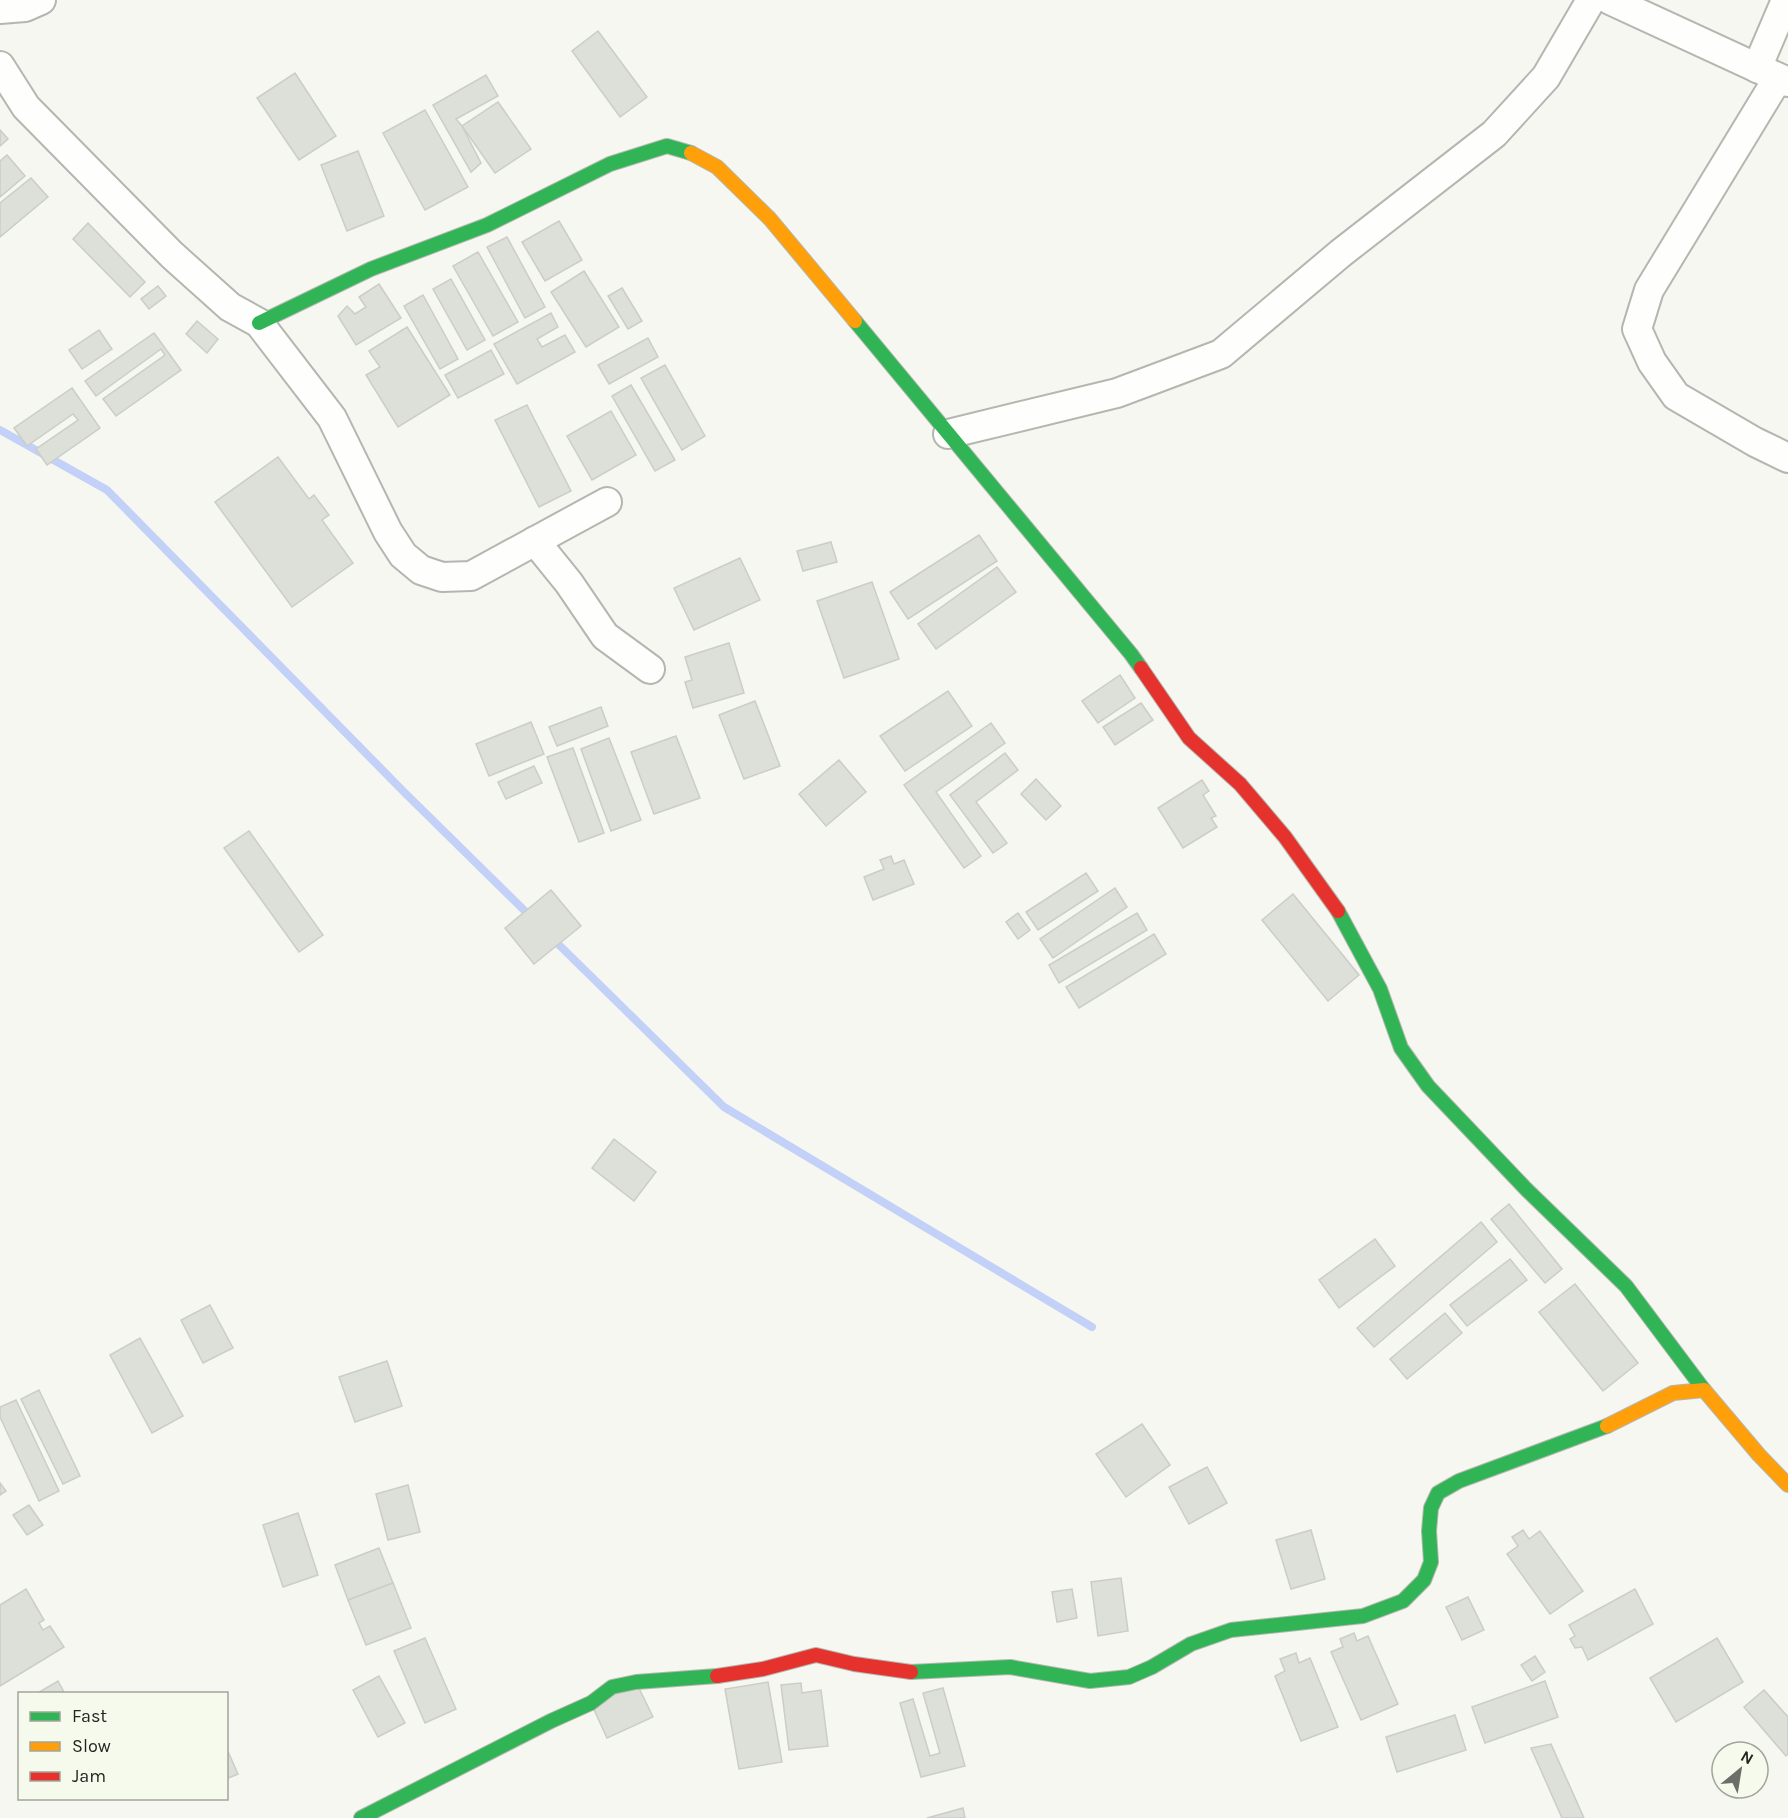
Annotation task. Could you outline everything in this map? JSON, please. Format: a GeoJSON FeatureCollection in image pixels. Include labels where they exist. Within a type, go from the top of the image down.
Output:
{"type":"FeatureCollection","features":[{"type":"Feature","properties":{"kind":"street"},"geometry":{"type":"LineString","coordinates":[[0,9],[25,7],[41,0]]}},
{"type":"Feature","properties":{"kind":"street"},"geometry":{"type":"LineString","coordinates":[[948,434],[1117,393],[1221,354],[1341,253],[1494,134],[1546,77],[1591,0]]}},
{"type":"Feature","properties":{"kind":"street"},"geometry":{"type":"LineString","coordinates":[[1610,0],[1774,76]]}},
{"type":"Feature","properties":{"kind":"street"},"geometry":{"type":"LineString","coordinates":[[1786,0],[1774,76],[1649,290],[1637,328],[1652,362],[1676,396],[1755,442],[1788,458]]}},
{"type":"Feature","properties":{"kind":"street"},"geometry":{"type":"LineString","coordinates":[[0,66],[26,107],[172,255],[230,307],[259,323],[332,418],[388,532],[403,555],[422,570],[442,577],[471,576],[607,502]]}},
{"type":"Feature","properties":{"kind":"street"},"geometry":{"type":"LineString","coordinates":[[259,323],[370,269],[487,225],[610,164],[667,146],[686,150],[717,167],[770,219],[1131,654],[1189,738],[1240,784],[1285,837],[1339,912],[1380,989],[1401,1048],[1428,1086],[1526,1189],[1626,1286],[1704,1390],[1759,1455],[1788,1485]]}},
{"type":"Feature","properties":{"kind":"street"},"geometry":{"type":"LineString","coordinates":[[535,541],[569,583],[605,636],[650,669]]}},
{"type":"Feature","properties":{"kind":"street"},"geometry":{"type":"LineString","coordinates":[[1673,1393],[1682,1360]]}},
{"type":"Feature","properties":{"kind":"street"},"geometry":{"type":"LineString","coordinates":[[361,1818],[591,1703],[612,1687],[636,1682],[702,1678],[753,1671],[816,1655],[854,1664],[914,1672],[1010,1667],[1090,1681],[1129,1677],[1152,1667],[1191,1644],[1231,1630],[1363,1616],[1403,1601],[1425,1580],[1431,1562],[1429,1531],[1431,1508],[1438,1493],[1459,1480],[1598,1431],[1673,1393],[1704,1390]]}},
{"type":"Feature","properties":{"kind":"building"},"geometry":{"type":"Polygon","coordinates":[[[598,31],[647,97],[620,117],[572,51],[598,31]]]}},
{"type":"Feature","properties":{"kind":"building"},"geometry":{"type":"Polygon","coordinates":[[[295,73],[336,136],[299,160],[257,98],[295,73]]]}},
{"type":"Feature","properties":{"kind":"building"},"geometry":{"type":"Polygon","coordinates":[[[486,75],[498,96],[456,119],[481,163],[471,172],[433,105],[486,75]]]}},
{"type":"Feature","properties":{"kind":"building"},"geometry":{"type":"Polygon","coordinates":[[[498,102],[531,149],[495,173],[462,126],[498,102]]]}},
{"type":"Feature","properties":{"kind":"building"},"geometry":{"type":"Polygon","coordinates":[[[425,110],[468,187],[425,210],[383,133],[425,110]]]}},
{"type":"Feature","properties":{"kind":"building"},"geometry":{"type":"Polygon","coordinates":[[[0,130],[8,139],[0,146],[0,130]]]}},
{"type":"Feature","properties":{"kind":"building"},"geometry":{"type":"Polygon","coordinates":[[[358,151],[384,216],[347,231],[321,165],[358,151]]]}},
{"type":"Feature","properties":{"kind":"building"},"geometry":{"type":"Polygon","coordinates":[[[7,155],[25,176],[0,197],[0,161],[7,155]]]}},
{"type":"Feature","properties":{"kind":"building"},"geometry":{"type":"Polygon","coordinates":[[[31,178],[48,197],[0,237],[0,203],[31,178]]]}},
{"type":"Feature","properties":{"kind":"building"},"geometry":{"type":"Polygon","coordinates":[[[559,221],[582,260],[545,281],[522,242],[559,221]]]}},
{"type":"Feature","properties":{"kind":"building"},"geometry":{"type":"Polygon","coordinates":[[[88,223],[145,282],[130,297],[73,239],[88,223]]]}},
{"type":"Feature","properties":{"kind":"building"},"geometry":{"type":"Polygon","coordinates":[[[507,237],[545,307],[525,318],[487,247],[507,237]]]}},
{"type":"Feature","properties":{"kind":"building"},"geometry":{"type":"Polygon","coordinates":[[[478,252],[518,322],[493,336],[453,266],[478,252]]]}},
{"type":"Feature","properties":{"kind":"building"},"geometry":{"type":"Polygon","coordinates":[[[584,271],[619,327],[586,347],[551,292],[584,271]]]}},
{"type":"Feature","properties":{"kind":"building"},"geometry":{"type":"Polygon","coordinates":[[[451,279],[485,340],[467,350],[433,289],[451,279]]]}},
{"type":"Feature","properties":{"kind":"building"},"geometry":{"type":"Polygon","coordinates":[[[379,284],[401,318],[356,345],[338,316],[347,306],[355,314],[366,307],[359,297],[379,284]]]}},
{"type":"Feature","properties":{"kind":"building"},"geometry":{"type":"Polygon","coordinates":[[[158,286],[166,296],[149,309],[141,299],[158,286]]]}},
{"type":"Feature","properties":{"kind":"building"},"geometry":{"type":"Polygon","coordinates":[[[622,288],[642,321],[628,329],[608,296],[622,288]]]}},
{"type":"Feature","properties":{"kind":"building"},"geometry":{"type":"Polygon","coordinates":[[[423,295],[458,359],[440,369],[404,306],[423,295]]]}},
{"type":"Feature","properties":{"kind":"building"},"geometry":{"type":"Polygon","coordinates":[[[551,313],[558,327],[537,339],[542,347],[565,335],[575,352],[517,384],[494,344],[551,313]]]}},
{"type":"Feature","properties":{"kind":"building"},"geometry":{"type":"Polygon","coordinates":[[[197,321],[218,339],[207,353],[186,334],[197,321]]]}},
{"type":"Feature","properties":{"kind":"building"},"geometry":{"type":"Polygon","coordinates":[[[407,327],[450,395],[398,427],[366,375],[380,367],[369,351],[407,327]]]}},
{"type":"Feature","properties":{"kind":"building"},"geometry":{"type":"Polygon","coordinates":[[[99,330],[112,349],[82,369],[69,350],[99,330]]]}},
{"type":"Feature","properties":{"kind":"building"},"geometry":{"type":"Polygon","coordinates":[[[154,333],[181,370],[116,416],[103,399],[165,355],[161,349],[96,396],[85,381],[154,333]]]}},
{"type":"Feature","properties":{"kind":"building"},"geometry":{"type":"Polygon","coordinates":[[[648,338],[658,357],[609,384],[598,365],[648,338]]]}},
{"type":"Feature","properties":{"kind":"building"},"geometry":{"type":"Polygon","coordinates":[[[491,350],[504,374],[458,398],[445,375],[491,350]]]}},
{"type":"Feature","properties":{"kind":"building"},"geometry":{"type":"Polygon","coordinates":[[[665,365],[705,436],[682,450],[641,378],[665,365]]]}},
{"type":"Feature","properties":{"kind":"building"},"geometry":{"type":"Polygon","coordinates":[[[631,385],[675,460],[655,471],[612,396],[631,385]]]}},
{"type":"Feature","properties":{"kind":"building"},"geometry":{"type":"Polygon","coordinates":[[[72,388],[100,428],[47,465],[36,449],[78,420],[73,414],[27,446],[14,428],[72,388]]]}},
{"type":"Feature","properties":{"kind":"building"},"geometry":{"type":"Polygon","coordinates":[[[527,405],[571,491],[539,507],[495,420],[527,405]]]}},
{"type":"Feature","properties":{"kind":"building"},"geometry":{"type":"Polygon","coordinates":[[[611,411],[636,455],[592,480],[567,436],[611,411]]]}},
{"type":"Feature","properties":{"kind":"building"},"geometry":{"type":"Polygon","coordinates":[[[278,457],[309,499],[314,495],[329,515],[322,520],[353,563],[292,607],[215,502],[278,457]]]}},
{"type":"Feature","properties":{"kind":"building"},"geometry":{"type":"Polygon","coordinates":[[[979,535],[997,561],[908,619],[890,592],[979,535]]]}},
{"type":"Feature","properties":{"kind":"building"},"geometry":{"type":"Polygon","coordinates":[[[831,542],[837,562],[803,571],[797,551],[831,542]]]}},
{"type":"Feature","properties":{"kind":"building"},"geometry":{"type":"Polygon","coordinates":[[[740,558],[760,600],[694,630],[674,588],[740,558]]]}},
{"type":"Feature","properties":{"kind":"building"},"geometry":{"type":"Polygon","coordinates":[[[997,567],[1016,592],[936,649],[918,624],[997,567]]]}},
{"type":"Feature","properties":{"kind":"building"},"geometry":{"type":"Polygon","coordinates":[[[872,582],[899,659],[844,678],[817,601],[872,582]]]}},
{"type":"Feature","properties":{"kind":"building"},"geometry":{"type":"Polygon","coordinates":[[[729,643],[744,693],[693,708],[685,682],[692,680],[685,657],[729,643]]]}},
{"type":"Feature","properties":{"kind":"building"},"geometry":{"type":"Polygon","coordinates":[[[1120,675],[1135,698],[1098,723],[1082,701],[1120,675]]]}},
{"type":"Feature","properties":{"kind":"building"},"geometry":{"type":"Polygon","coordinates":[[[948,691],[972,726],[905,771],[880,736],[948,691]]]}},
{"type":"Feature","properties":{"kind":"building"},"geometry":{"type":"Polygon","coordinates":[[[755,701],[780,766],[744,779],[719,715],[755,701]]]}},
{"type":"Feature","properties":{"kind":"building"},"geometry":{"type":"Polygon","coordinates":[[[1141,703],[1153,720],[1115,745],[1103,727],[1141,703]]]}},
{"type":"Feature","properties":{"kind":"building"},"geometry":{"type":"Polygon","coordinates":[[[601,707],[608,726],[557,746],[549,727],[601,707]]]}},
{"type":"Feature","properties":{"kind":"building"},"geometry":{"type":"Polygon","coordinates":[[[531,722],[544,754],[489,776],[476,744],[531,722]]]}},
{"type":"Feature","properties":{"kind":"building"},"geometry":{"type":"Polygon","coordinates":[[[991,723],[1005,743],[936,792],[981,856],[964,868],[904,785],[991,723]]]}},
{"type":"Feature","properties":{"kind":"building"},"geometry":{"type":"Polygon","coordinates":[[[676,736],[700,798],[654,814],[631,752],[676,736]]]}},
{"type":"Feature","properties":{"kind":"building"},"geometry":{"type":"Polygon","coordinates":[[[609,738],[641,820],[611,831],[581,749],[609,738]]]}},
{"type":"Feature","properties":{"kind":"building"},"geometry":{"type":"Polygon","coordinates":[[[573,748],[604,833],[579,842],[547,757],[573,748]]]}},
{"type":"Feature","properties":{"kind":"building"},"geometry":{"type":"Polygon","coordinates":[[[1005,753],[1018,770],[976,802],[1007,843],[993,853],[950,795],[1005,753]]]}},
{"type":"Feature","properties":{"kind":"building"},"geometry":{"type":"Polygon","coordinates":[[[839,760],[866,792],[826,826],[799,794],[839,760]]]}},
{"type":"Feature","properties":{"kind":"building"},"geometry":{"type":"Polygon","coordinates":[[[534,766],[542,783],[506,799],[498,782],[534,766]]]}},
{"type":"Feature","properties":{"kind":"building"},"geometry":{"type":"Polygon","coordinates":[[[1036,779],[1061,806],[1046,820],[1021,794],[1036,779]]]}},
{"type":"Feature","properties":{"kind":"building"},"geometry":{"type":"Polygon","coordinates":[[[1202,780],[1209,791],[1203,795],[1216,816],[1211,818],[1217,827],[1183,848],[1158,808],[1202,780]]]}},
{"type":"Feature","properties":{"kind":"building"},"geometry":{"type":"Polygon","coordinates":[[[249,831],[323,935],[299,952],[224,848],[249,831]]]}},
{"type":"Feature","properties":{"kind":"building"},"geometry":{"type":"Polygon","coordinates":[[[891,856],[894,864],[904,860],[914,884],[873,900],[864,877],[884,869],[880,860],[891,856]]]}},
{"type":"Feature","properties":{"kind":"building"},"geometry":{"type":"Polygon","coordinates":[[[1086,873],[1098,891],[1038,930],[1026,912],[1086,873]]]}},
{"type":"Feature","properties":{"kind":"building"},"geometry":{"type":"Polygon","coordinates":[[[1115,888],[1127,907],[1053,958],[1040,939],[1115,888]]]}},
{"type":"Feature","properties":{"kind":"building"},"geometry":{"type":"Polygon","coordinates":[[[551,890],[581,926],[534,964],[505,928],[551,890]]]}},
{"type":"Feature","properties":{"kind":"building"},"geometry":{"type":"Polygon","coordinates":[[[1293,894],[1359,975],[1328,1001],[1262,920],[1293,894]]]}},
{"type":"Feature","properties":{"kind":"building"},"geometry":{"type":"Polygon","coordinates":[[[1018,913],[1030,930],[1018,939],[1006,922],[1018,913]]]}},
{"type":"Feature","properties":{"kind":"building"},"geometry":{"type":"Polygon","coordinates":[[[1137,913],[1147,930],[1059,983],[1049,965],[1137,913]]]}},
{"type":"Feature","properties":{"kind":"building"},"geometry":{"type":"Polygon","coordinates":[[[1154,934],[1166,954],[1079,1008],[1066,987],[1154,934]]]}},
{"type":"Feature","properties":{"kind":"building"},"geometry":{"type":"Polygon","coordinates":[[[614,1139],[656,1172],[634,1201],[592,1168],[614,1139]]]}},
{"type":"Feature","properties":{"kind":"building"},"geometry":{"type":"Polygon","coordinates":[[[1509,1204],[1562,1269],[1545,1283],[1491,1219],[1509,1204]]]}},
{"type":"Feature","properties":{"kind":"building"},"geometry":{"type":"Polygon","coordinates":[[[1481,1222],[1497,1242],[1374,1347],[1357,1328],[1481,1222]]]}},
{"type":"Feature","properties":{"kind":"building"},"geometry":{"type":"Polygon","coordinates":[[[1375,1239],[1395,1266],[1339,1308],[1319,1280],[1375,1239]]]}},
{"type":"Feature","properties":{"kind":"building"},"geometry":{"type":"Polygon","coordinates":[[[1510,1259],[1527,1280],[1467,1326],[1450,1305],[1510,1259]]]}},
{"type":"Feature","properties":{"kind":"building"},"geometry":{"type":"Polygon","coordinates":[[[1575,1284],[1638,1363],[1603,1391],[1539,1312],[1575,1284]]]}},
{"type":"Feature","properties":{"kind":"building"},"geometry":{"type":"Polygon","coordinates":[[[210,1305],[233,1348],[203,1363],[181,1320],[210,1305]]]}},
{"type":"Feature","properties":{"kind":"building"},"geometry":{"type":"Polygon","coordinates":[[[1445,1313],[1462,1333],[1407,1379],[1390,1359],[1445,1313]]]}},
{"type":"Feature","properties":{"kind":"building"},"geometry":{"type":"Polygon","coordinates":[[[140,1338],[183,1416],[152,1433],[110,1355],[140,1338]]]}},
{"type":"Feature","properties":{"kind":"building"},"geometry":{"type":"Polygon","coordinates":[[[387,1361],[402,1406],[355,1422],[339,1377],[387,1361]]]}},
{"type":"Feature","properties":{"kind":"building"},"geometry":{"type":"Polygon","coordinates":[[[39,1390],[80,1476],[63,1484],[21,1399],[39,1390]]]}},
{"type":"Feature","properties":{"kind":"building"},"geometry":{"type":"Polygon","coordinates":[[[16,1400],[59,1491],[39,1501],[0,1417],[0,1407],[16,1400]]]}},
{"type":"Feature","properties":{"kind":"building"},"geometry":{"type":"Polygon","coordinates":[[[1142,1424],[1170,1465],[1126,1497],[1096,1454],[1142,1424]]]}},
{"type":"Feature","properties":{"kind":"building"},"geometry":{"type":"Polygon","coordinates":[[[1207,1467],[1227,1503],[1189,1524],[1169,1487],[1207,1467]]]}},
{"type":"Feature","properties":{"kind":"building"},"geometry":{"type":"Polygon","coordinates":[[[0,1483],[6,1491],[0,1495],[0,1483]]]}},
{"type":"Feature","properties":{"kind":"building"},"geometry":{"type":"Polygon","coordinates":[[[408,1485],[420,1532],[388,1540],[376,1494],[408,1485]]]}},
{"type":"Feature","properties":{"kind":"building"},"geometry":{"type":"Polygon","coordinates":[[[29,1505],[43,1525],[27,1535],[13,1515],[29,1505]]]}},
{"type":"Feature","properties":{"kind":"building"},"geometry":{"type":"Polygon","coordinates":[[[298,1513],[318,1575],[283,1587],[263,1525],[298,1513]]]}},
{"type":"Feature","properties":{"kind":"building"},"geometry":{"type":"Polygon","coordinates":[[[1311,1530],[1325,1579],[1291,1589],[1276,1540],[1311,1530]]]}},
{"type":"Feature","properties":{"kind":"building"},"geometry":{"type":"Polygon","coordinates":[[[1523,1530],[1529,1539],[1540,1531],[1583,1591],[1550,1614],[1507,1554],[1518,1546],[1512,1537],[1523,1530]]]}},
{"type":"Feature","properties":{"kind":"building"},"geometry":{"type":"Polygon","coordinates":[[[379,1548],[393,1583],[348,1600],[335,1565],[379,1548]]]}},
{"type":"Feature","properties":{"kind":"building"},"geometry":{"type":"Polygon","coordinates":[[[1121,1578],[1128,1631],[1098,1636],[1091,1582],[1121,1578]]]}},
{"type":"Feature","properties":{"kind":"building"},"geometry":{"type":"Polygon","coordinates":[[[393,1583],[411,1628],[366,1645],[348,1600],[393,1583]]]}},
{"type":"Feature","properties":{"kind":"building"},"geometry":{"type":"Polygon","coordinates":[[[26,1589],[44,1620],[39,1623],[43,1630],[50,1626],[64,1647],[0,1686],[0,1605],[26,1589]]]}},
{"type":"Feature","properties":{"kind":"building"},"geometry":{"type":"Polygon","coordinates":[[[1072,1589],[1077,1618],[1057,1622],[1052,1592],[1072,1589]]]}},
{"type":"Feature","properties":{"kind":"building"},"geometry":{"type":"Polygon","coordinates":[[[1635,1589],[1653,1624],[1588,1660],[1582,1647],[1575,1648],[1570,1639],[1575,1636],[1569,1625],[1635,1589]]]}},
{"type":"Feature","properties":{"kind":"building"},"geometry":{"type":"Polygon","coordinates":[[[1468,1597],[1484,1630],[1462,1640],[1446,1607],[1468,1597]]]}},
{"type":"Feature","properties":{"kind":"building"},"geometry":{"type":"Polygon","coordinates":[[[1354,1633],[1357,1641],[1368,1636],[1398,1704],[1361,1720],[1331,1652],[1343,1647],[1340,1639],[1354,1633]]]}},
{"type":"Feature","properties":{"kind":"building"},"geometry":{"type":"Polygon","coordinates":[[[425,1638],[456,1709],[425,1723],[394,1651],[425,1638]]]}},
{"type":"Feature","properties":{"kind":"building"},"geometry":{"type":"Polygon","coordinates":[[[1717,1638],[1743,1682],[1676,1722],[1650,1678],[1717,1638]]]}},
{"type":"Feature","properties":{"kind":"building"},"geometry":{"type":"Polygon","coordinates":[[[1296,1653],[1299,1663],[1310,1658],[1338,1727],[1301,1741],[1275,1676],[1285,1671],[1280,1659],[1296,1653]]]}},
{"type":"Feature","properties":{"kind":"building"},"geometry":{"type":"Polygon","coordinates":[[[1535,1656],[1545,1672],[1532,1681],[1521,1665],[1535,1656]]]}},
{"type":"Feature","properties":{"kind":"building"},"geometry":{"type":"Polygon","coordinates":[[[379,1676],[405,1723],[378,1737],[353,1690],[379,1676]]]}},
{"type":"Feature","properties":{"kind":"building"},"geometry":{"type":"Polygon","coordinates":[[[58,1681],[64,1692],[39,1692],[58,1681]]]}},
{"type":"Feature","properties":{"kind":"building"},"geometry":{"type":"Polygon","coordinates":[[[1545,1681],[1558,1717],[1485,1743],[1472,1707],[1545,1681]]]}},
{"type":"Feature","properties":{"kind":"building"},"geometry":{"type":"Polygon","coordinates":[[[636,1682],[653,1717],[607,1738],[591,1703],[636,1682]]]}},
{"type":"Feature","properties":{"kind":"building"},"geometry":{"type":"Polygon","coordinates":[[[768,1682],[782,1762],[739,1769],[725,1689],[768,1682]]]}},
{"type":"Feature","properties":{"kind":"building"},"geometry":{"type":"Polygon","coordinates":[[[801,1683],[802,1693],[821,1690],[828,1746],[789,1750],[781,1685],[801,1683]]]}},
{"type":"Feature","properties":{"kind":"building"},"geometry":{"type":"Polygon","coordinates":[[[943,1688],[965,1766],[921,1777],[900,1703],[913,1699],[930,1756],[940,1753],[923,1693],[943,1688]]]}},
{"type":"Feature","properties":{"kind":"building"},"geometry":{"type":"Polygon","coordinates":[[[1764,1690],[1788,1717],[1788,1754],[1786,1756],[1744,1707],[1764,1690]]]}},
{"type":"Feature","properties":{"kind":"building"},"geometry":{"type":"Polygon","coordinates":[[[1455,1715],[1466,1750],[1397,1772],[1386,1737],[1455,1715]]]}},
{"type":"Feature","properties":{"kind":"building"},"geometry":{"type":"Polygon","coordinates":[[[1551,1744],[1584,1818],[1562,1818],[1531,1748],[1551,1744]]]}},
{"type":"Feature","properties":{"kind":"building"},"geometry":{"type":"Polygon","coordinates":[[[228,1752],[238,1774],[228,1778],[228,1752]]]}},
{"type":"Feature","properties":{"kind":"building"},"geometry":{"type":"Polygon","coordinates":[[[963,1808],[965,1818],[927,1818],[963,1808]]]}},
{"type":"Feature","properties":{"kind":"waterway"},"geometry":{"type":"LineString","coordinates":[[0,430],[107,490],[404,792],[532,918]]}},
{"type":"Feature","properties":{"kind":"waterway"},"geometry":{"type":"LineString","coordinates":[[551,937],[724,1107],[1092,1327]]}},
{"type":"Feature","properties":{"kind":"traffic: fast"},"geometry":{"type":"LineString","coordinates":[[259,323],[371,269],[487,225],[610,164],[667,146],[691,153]]}},
{"type":"Feature","properties":{"kind":"traffic: fast"},"geometry":{"type":"LineString","coordinates":[[855,321],[1141,668]]}},
{"type":"Feature","properties":{"kind":"traffic: fast"},"geometry":{"type":"LineString","coordinates":[[1338,911],[1380,989],[1401,1048],[1428,1086],[1526,1189],[1626,1286],[1704,1390]]}},
{"type":"Feature","properties":{"kind":"traffic: fast"},"geometry":{"type":"LineString","coordinates":[[911,1672],[1010,1667],[1090,1681],[1129,1677],[1152,1667],[1191,1644],[1231,1630],[1363,1616],[1403,1601],[1424,1580],[1431,1562],[1429,1531],[1431,1508],[1438,1493],[1459,1481],[1607,1426]]}},
{"type":"Feature","properties":{"kind":"traffic: fast"},"geometry":{"type":"LineString","coordinates":[[361,1818],[591,1703],[612,1687],[636,1682],[717,1676]]}},
{"type":"Feature","properties":{"kind":"traffic: slow"},"geometry":{"type":"LineString","coordinates":[[691,153],[717,167],[770,219],[855,321]]}},
{"type":"Feature","properties":{"kind":"traffic: slow"},"geometry":{"type":"LineString","coordinates":[[1607,1426],[1673,1393],[1704,1390],[1759,1455],[1788,1485]]}},
{"type":"Feature","properties":{"kind":"traffic: jam"},"geometry":{"type":"LineString","coordinates":[[1141,668],[1189,738],[1240,784],[1285,837],[1338,911]]}},
{"type":"Feature","properties":{"kind":"traffic: jam"},"geometry":{"type":"LineString","coordinates":[[717,1676],[763,1669],[816,1655],[854,1664],[911,1672]]}}]}
